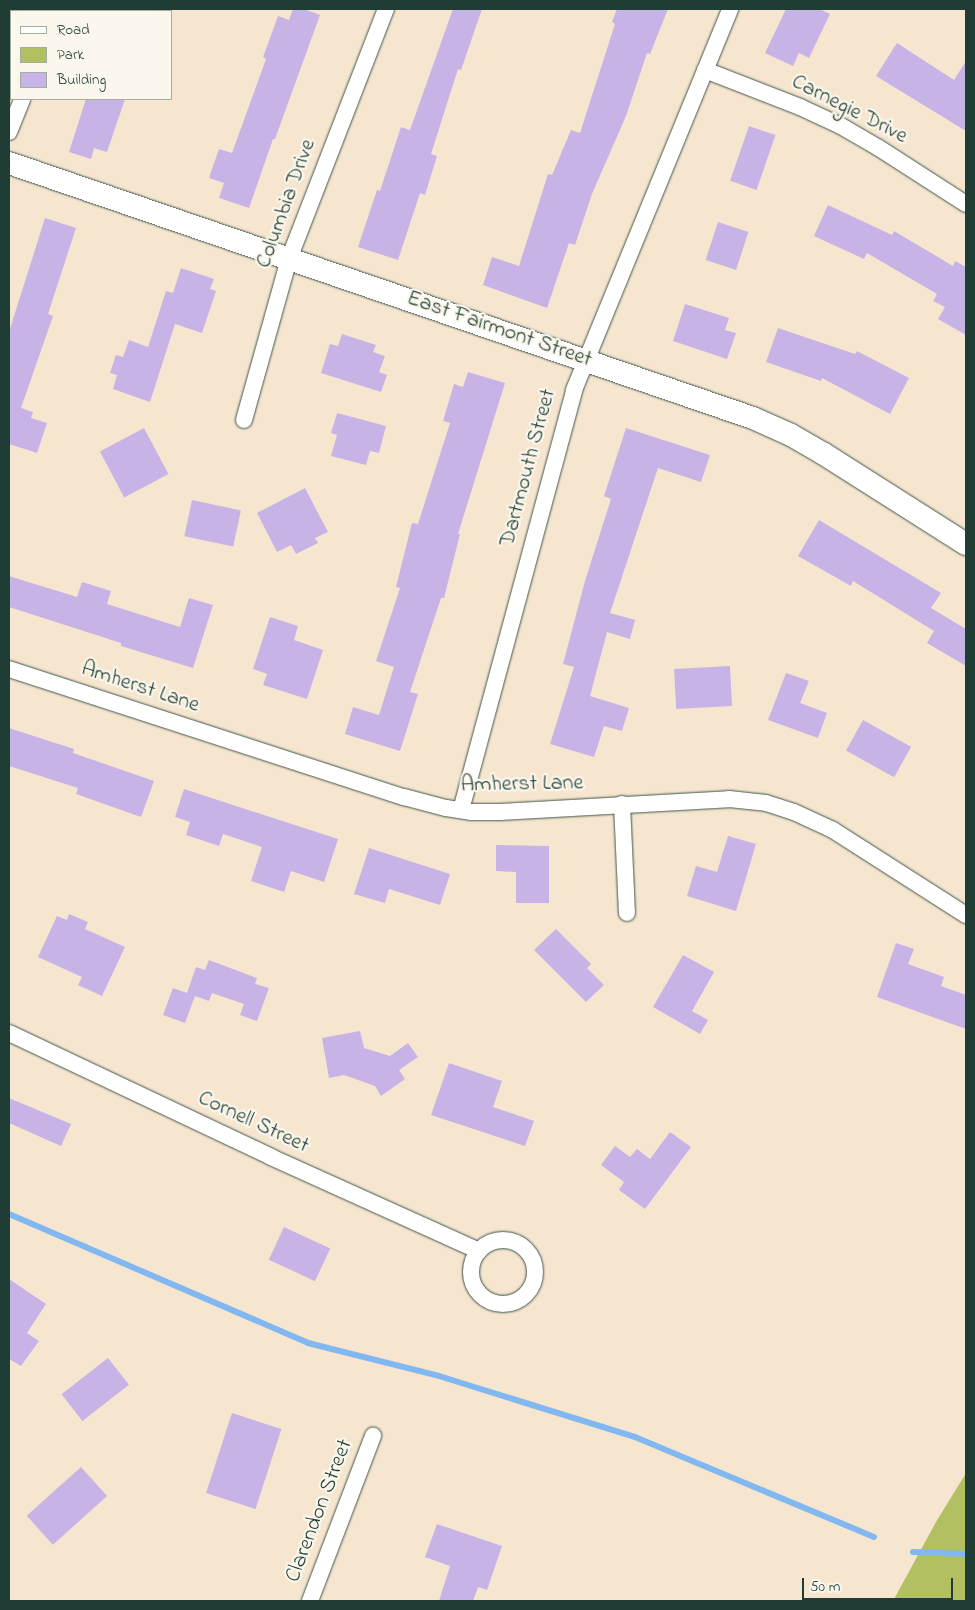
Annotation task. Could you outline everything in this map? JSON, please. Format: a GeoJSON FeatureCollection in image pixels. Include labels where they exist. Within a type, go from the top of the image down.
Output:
{"type":"FeatureCollection","features":[{"type":"Feature","properties":{"kind":"street","name":"Columbia Drive"},"geometry":{"type":"LineString","coordinates":[[244,420],[289,260],[386,9]]}},
{"type":"Feature","properties":{"kind":"street","name":"Dartmouth Street"},"geometry":{"type":"LineString","coordinates":[[461,810],[570,401],[730,9]]}},
{"type":"Feature","properties":{"kind":"street","name":"Carnegie Drive"},"geometry":{"type":"LineString","coordinates":[[705,70],[800,107],[841,126],[966,204]]}},
{"type":"Feature","properties":{"kind":"street"},"geometry":{"type":"LineString","coordinates":[[9,132],[22,100]]}},
{"type":"Feature","properties":{"kind":"street","name":"East Fairmont Street"},"geometry":{"type":"LineString","coordinates":[[9,163],[289,260],[740,412],[791,435],[843,465],[966,544]]}},
{"type":"Feature","properties":{"kind":"street","name":"Amherst Lane"},"geometry":{"type":"LineString","coordinates":[[9,669],[404,797],[461,810],[500,812],[742,799],[786,810],[845,837],[966,916]]}},
{"type":"Feature","properties":{"kind":"street"},"geometry":{"type":"LineString","coordinates":[[622,804],[627,913]]}},
{"type":"Feature","properties":{"kind":"street","name":"Cornell Street"},"geometry":{"type":"LineString","coordinates":[[9,1033],[271,1157],[479,1251]]}},
{"type":"Feature","properties":{"kind":"street","name":"Clarendon Street"},"geometry":{"type":"LineString","coordinates":[[310,1601],[373,1436]]}},
{"type":"Feature","properties":{"kind":"green space"},"geometry":{"type":"Polygon","coordinates":[[[966,1473],[966,1601],[893,1601],[936,1522],[966,1473]]]}},
{"type":"Feature","properties":{"kind":"building"},"geometry":{"type":"Polygon","coordinates":[[[293,9],[304,9],[320,15],[249,208],[219,198],[224,183],[209,178],[219,149],[232,153],[266,59],[263,57],[278,16],[289,20],[293,9]]]}},
{"type":"Feature","properties":{"kind":"building"},"geometry":{"type":"Polygon","coordinates":[[[453,9],[482,9],[461,70],[458,69],[431,154],[437,156],[425,195],[420,193],[398,260],[358,247],[377,190],[380,191],[401,127],[410,130],[453,9]]]}},
{"type":"Feature","properties":{"kind":"building"},"geometry":{"type":"Polygon","coordinates":[[[617,9],[668,9],[650,54],[647,53],[626,116],[592,194],[575,245],[569,243],[547,308],[483,285],[492,257],[519,266],[548,174],[552,175],[571,130],[580,133],[615,24],[612,22],[617,9]]]}},
{"type":"Feature","properties":{"kind":"building"},"geometry":{"type":"Polygon","coordinates":[[[786,9],[819,9],[830,14],[809,58],[799,53],[793,66],[765,53],[786,9]]]}},
{"type":"Feature","properties":{"kind":"building"},"geometry":{"type":"Polygon","coordinates":[[[897,43],[954,80],[966,61],[966,131],[876,76],[897,43]]]}},
{"type":"Feature","properties":{"kind":"building"},"geometry":{"type":"Polygon","coordinates":[[[86,100],[125,100],[107,152],[94,148],[91,159],[69,152],[86,100]]]}},
{"type":"Feature","properties":{"kind":"building"},"geometry":{"type":"Polygon","coordinates":[[[749,126],[775,135],[757,190],[730,181],[749,126]]]}},
{"type":"Feature","properties":{"kind":"building"},"geometry":{"type":"Polygon","coordinates":[[[828,205],[892,235],[894,231],[953,266],[955,261],[966,267],[966,335],[938,319],[945,307],[933,301],[937,294],[867,253],[864,259],[814,236],[828,205]]]}},
{"type":"Feature","properties":{"kind":"building"},"geometry":{"type":"Polygon","coordinates":[[[45,218],[76,228],[48,314],[53,316],[21,408],[33,412],[31,418],[47,423],[37,453],[9,444],[9,332],[45,218]]]}},
{"type":"Feature","properties":{"kind":"building"},"geometry":{"type":"Polygon","coordinates":[[[718,222],[748,232],[736,270],[706,260],[718,222]]]}},
{"type":"Feature","properties":{"kind":"building"},"geometry":{"type":"Polygon","coordinates":[[[181,268],[214,279],[210,289],[216,291],[202,333],[175,324],[150,402],[113,389],[117,375],[110,373],[116,355],[123,357],[129,340],[148,347],[166,291],[173,293],[181,268]]]}},
{"type":"Feature","properties":{"kind":"building"},"geometry":{"type":"Polygon","coordinates":[[[685,304],[729,318],[725,330],[736,333],[727,359],[673,341],[685,304]]]}},
{"type":"Feature","properties":{"kind":"building"},"geometry":{"type":"Polygon","coordinates":[[[778,328],[855,354],[857,351],[909,378],[890,414],[822,378],[821,381],[766,362],[778,328]]]}},
{"type":"Feature","properties":{"kind":"building"},"geometry":{"type":"Polygon","coordinates":[[[342,334],[376,345],[373,352],[385,356],[379,372],[387,375],[381,392],[321,373],[330,344],[338,346],[342,334]]]}},
{"type":"Feature","properties":{"kind":"building"},"geometry":{"type":"Polygon","coordinates":[[[468,372],[505,383],[458,534],[460,534],[444,598],[441,598],[410,692],[418,694],[400,751],[345,734],[353,707],[379,715],[394,667],[376,661],[400,588],[396,587],[412,523],[418,524],[450,423],[443,421],[454,384],[463,387],[468,372]]]}},
{"type":"Feature","properties":{"kind":"building"},"geometry":{"type":"Polygon","coordinates":[[[337,413],[386,426],[379,453],[370,451],[366,465],[331,456],[337,435],[331,433],[337,413]]]}},
{"type":"Feature","properties":{"kind":"building"},"geometry":{"type":"Polygon","coordinates":[[[144,428],[168,474],[124,497],[100,451],[144,428]]]}},
{"type":"Feature","properties":{"kind":"building"},"geometry":{"type":"Polygon","coordinates":[[[626,428],[710,455],[701,482],[658,468],[610,613],[635,620],[630,639],[607,632],[590,696],[629,708],[622,731],[604,726],[594,757],[550,744],[574,667],[563,664],[585,581],[611,499],[604,496],[626,428]]]}},
{"type":"Feature","properties":{"kind":"building"},"geometry":{"type":"Polygon","coordinates":[[[305,488],[328,532],[315,538],[318,543],[296,554],[291,545],[277,552],[257,513],[305,488]]]}},
{"type":"Feature","properties":{"kind":"building"},"geometry":{"type":"Polygon","coordinates":[[[192,500],[241,510],[233,547],[184,536],[192,500]]]}},
{"type":"Feature","properties":{"kind":"building"},"geometry":{"type":"Polygon","coordinates":[[[819,520],[941,593],[931,608],[966,629],[966,666],[927,643],[934,631],[853,581],[851,586],[798,556],[819,520]]]}},
{"type":"Feature","properties":{"kind":"building"},"geometry":{"type":"Polygon","coordinates":[[[9,576],[77,597],[82,582],[111,591],[107,604],[180,627],[189,598],[213,605],[193,668],[121,646],[121,643],[9,607],[9,576]]]}},
{"type":"Feature","properties":{"kind":"building"},"geometry":{"type":"Polygon","coordinates":[[[270,617],[298,626],[294,640],[323,650],[307,699],[263,685],[267,674],[253,669],[270,617]]]}},
{"type":"Feature","properties":{"kind":"building"},"geometry":{"type":"Polygon","coordinates":[[[730,666],[732,706],[676,709],[674,669],[730,666]]]}},
{"type":"Feature","properties":{"kind":"building"},"geometry":{"type":"Polygon","coordinates":[[[786,673],[809,681],[800,703],[827,713],[818,738],[768,720],[786,673]]]}},
{"type":"Feature","properties":{"kind":"building"},"geometry":{"type":"Polygon","coordinates":[[[863,720],[911,747],[894,777],[846,751],[863,720]]]}},
{"type":"Feature","properties":{"kind":"building"},"geometry":{"type":"Polygon","coordinates":[[[9,728],[74,749],[73,753],[154,781],[141,817],[76,794],[78,788],[9,766],[9,728]]]}},
{"type":"Feature","properties":{"kind":"building"},"geometry":{"type":"Polygon","coordinates":[[[184,789],[338,839],[324,882],[291,871],[284,892],[251,881],[262,847],[223,834],[219,846],[186,835],[190,822],[175,817],[184,789]]]}},
{"type":"Feature","properties":{"kind":"building"},"geometry":{"type":"Polygon","coordinates":[[[728,836],[756,844],[736,911],[687,896],[696,866],[717,872],[728,836]]]}},
{"type":"Feature","properties":{"kind":"building"},"geometry":{"type":"Polygon","coordinates":[[[496,845],[549,846],[549,903],[516,903],[516,872],[496,871],[496,845]]]}},
{"type":"Feature","properties":{"kind":"building"},"geometry":{"type":"Polygon","coordinates":[[[369,848],[450,874],[440,905],[389,889],[385,903],[354,894],[369,848]]]}},
{"type":"Feature","properties":{"kind":"building"},"geometry":{"type":"Polygon","coordinates":[[[69,914],[88,922],[85,929],[125,947],[102,996],[78,985],[82,977],[38,957],[57,916],[67,920],[69,914]]]}},
{"type":"Feature","properties":{"kind":"building"},"geometry":{"type":"Polygon","coordinates":[[[556,929],[591,964],[587,968],[604,985],[586,1002],[534,950],[556,929]]]}},
{"type":"Feature","properties":{"kind":"building"},"geometry":{"type":"Polygon","coordinates":[[[896,943],[914,949],[908,964],[944,977],[941,986],[966,995],[966,1029],[877,997],[896,943]]]}},
{"type":"Feature","properties":{"kind":"building"},"geometry":{"type":"Polygon","coordinates":[[[683,955],[714,972],[692,1011],[708,1020],[700,1034],[653,1007],[683,955]]]}},
{"type":"Feature","properties":{"kind":"building"},"geometry":{"type":"Polygon","coordinates":[[[209,960],[257,978],[255,984],[269,988],[257,1021],[240,1015],[244,1004],[212,993],[209,1001],[195,996],[185,1023],[163,1015],[173,988],[187,993],[196,967],[205,970],[209,960]]]}},
{"type":"Feature","properties":{"kind":"building"},"geometry":{"type":"Polygon","coordinates":[[[360,1031],[364,1048],[390,1056],[408,1043],[418,1057],[399,1070],[405,1079],[381,1096],[375,1086],[344,1075],[329,1078],[322,1038],[360,1031]]]}},
{"type":"Feature","properties":{"kind":"building"},"geometry":{"type":"Polygon","coordinates":[[[449,1063],[502,1081],[493,1107],[534,1121],[525,1146],[431,1115],[449,1063]]]}},
{"type":"Feature","properties":{"kind":"building"},"geometry":{"type":"Polygon","coordinates":[[[9,1098],[71,1124],[61,1146],[9,1123],[9,1098]]]}},
{"type":"Feature","properties":{"kind":"building"},"geometry":{"type":"Polygon","coordinates":[[[670,1132],[691,1147],[645,1209],[619,1190],[624,1182],[601,1165],[615,1146],[630,1157],[637,1149],[650,1159],[670,1132]]]}},
{"type":"Feature","properties":{"kind":"building"},"geometry":{"type":"Polygon","coordinates":[[[284,1227],[330,1249],[315,1281],[269,1260],[284,1227]]]}},
{"type":"Feature","properties":{"kind":"building"},"geometry":{"type":"Polygon","coordinates":[[[9,1279],[46,1304],[27,1333],[39,1341],[21,1366],[9,1359],[9,1279]]]}},
{"type":"Feature","properties":{"kind":"building"},"geometry":{"type":"Polygon","coordinates":[[[108,1358],[129,1385],[82,1421],[62,1394],[108,1358]]]}},
{"type":"Feature","properties":{"kind":"building"},"geometry":{"type":"Polygon","coordinates":[[[232,1413],[281,1429],[255,1509],[206,1493],[232,1413]]]}},
{"type":"Feature","properties":{"kind":"building"},"geometry":{"type":"Polygon","coordinates":[[[81,1467],[107,1496],[53,1545],[27,1516],[81,1467]]]}},
{"type":"Feature","properties":{"kind":"building"},"geometry":{"type":"Polygon","coordinates":[[[437,1524],[502,1546],[487,1590],[478,1587],[473,1601],[439,1601],[450,1566],[425,1557],[437,1524]]]}},
{"type":"Feature","properties":{"kind":"waterway"},"geometry":{"type":"LineString","coordinates":[[9,1214],[308,1343],[439,1376],[635,1437],[874,1537]]}},
{"type":"Feature","properties":{"kind":"waterway"},"geometry":{"type":"LineString","coordinates":[[913,1552],[966,1554]]}}]}
